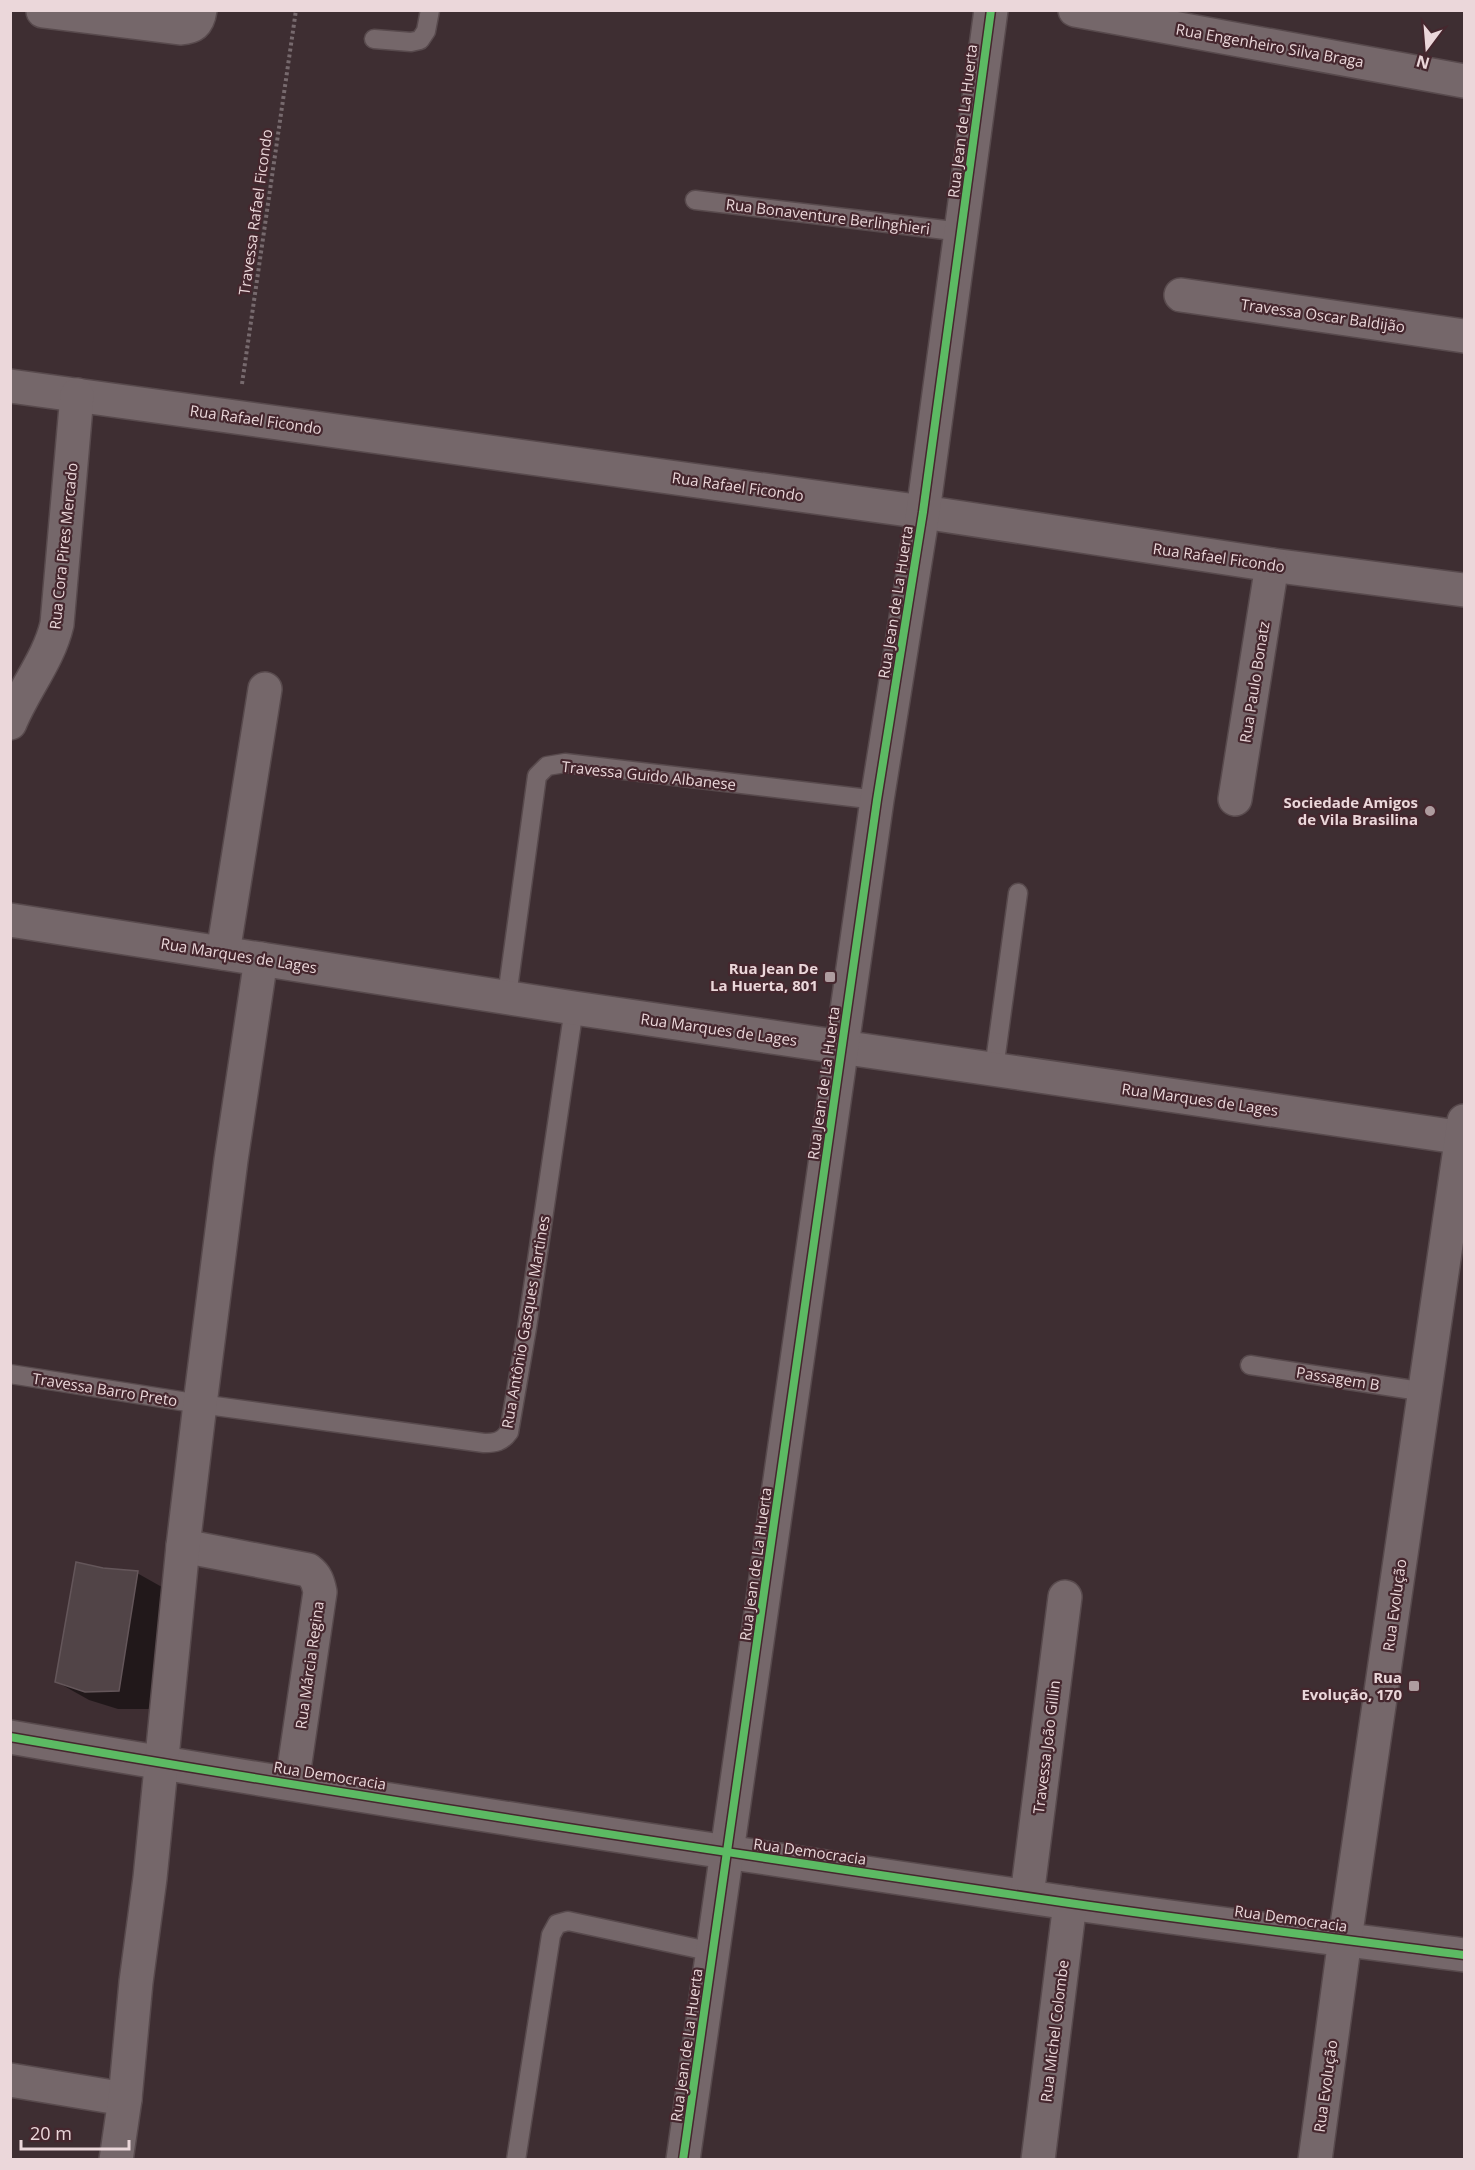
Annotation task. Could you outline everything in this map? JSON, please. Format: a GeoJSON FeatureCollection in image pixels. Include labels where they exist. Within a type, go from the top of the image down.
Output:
{"type":"FeatureCollection","features":[{"type":"Feature","properties":{"kind":"street"},"geometry":{"type":"LineString","coordinates":[[43,11],[180,28],[192,27],[198,20],[200,10]]}},
{"type":"Feature","properties":{"kind":"street","name":"Rua Jean de La Huerta"},"geometry":{"type":"LineString","coordinates":[[683,2160],[877,800],[923,512],[991,10]]}},
{"type":"Feature","properties":{"kind":"street","name":"Rua Engenheiro Silva Braga"},"geometry":{"type":"LineString","coordinates":[[1075,10],[1464,81]]}},
{"type":"Feature","properties":{"kind":"street","name":"Travessa Oscar Baldijão"},"geometry":{"type":"LineString","coordinates":[[1181,295],[1464,336]]}},
{"type":"Feature","properties":{"kind":"street","name":"Rua Rafael Ficondo"},"geometry":{"type":"LineString","coordinates":[[10,386],[923,512],[1272,565],[1464,590]]}},
{"type":"Feature","properties":{"kind":"street","name":"Rua Cora Pires Mercado"},"geometry":{"type":"LineString","coordinates":[[10,723],[53,641],[57,624],[77,395]]}},
{"type":"Feature","properties":{"kind":"street","name":"Rua Paulo Bonatz"},"geometry":{"type":"LineString","coordinates":[[1235,799],[1272,565]]}},
{"type":"Feature","properties":{"kind":"street"},"geometry":{"type":"LineString","coordinates":[[223,953],[265,689]]}},
{"type":"Feature","properties":{"kind":"street","name":"Rua Marques de Lages"},"geometry":{"type":"LineString","coordinates":[[10,920],[842,1048],[1464,1132]]}},
{"type":"Feature","properties":{"kind":"street"},"geometry":{"type":"LineString","coordinates":[[116,2160],[125,2099],[200,1404],[231,1160],[261,959]]}},
{"type":"Feature","properties":{"kind":"street","name":"Rua Evolução"},"geometry":{"type":"LineString","coordinates":[[1315,2160],[1345,1939],[1464,1132]]}},
{"type":"Feature","properties":{"kind":"street","name":"Rua Márcia Regina"},"geometry":{"type":"LineString","coordinates":[[183,1546],[308,1570],[314,1574],[320,1592],[292,1783]]}},
{"type":"Feature","properties":{"kind":"street","name":"Travessa João Gillin"},"geometry":{"type":"LineString","coordinates":[[1027,1896],[1065,1598]]}},
{"type":"Feature","properties":{"kind":"street","name":"Rua Democracia"},"geometry":{"type":"LineString","coordinates":[[10,1737],[728,1852],[1070,1903],[1464,1956]]}},
{"type":"Feature","properties":{"kind":"street","name":"Rua Michel Colombe"},"geometry":{"type":"LineString","coordinates":[[1038,2160],[1070,1903]]}},
{"type":"Feature","properties":{"kind":"street"},"geometry":{"type":"LineString","coordinates":[[10,2080],[125,2099]]}},
{"type":"Feature","properties":{"kind":"lane"},"geometry":{"type":"LineString","coordinates":[[374,39],[411,42],[420,40],[426,31],[430,10]]}},
{"type":"Feature","properties":{"kind":"lane","name":"Rua Bonaventure Berlinghieri"},"geometry":{"type":"LineString","coordinates":[[695,200],[962,232]]}},
{"type":"Feature","properties":{"kind":"lane","name":"Travessa Guido Albanese"},"geometry":{"type":"LineString","coordinates":[[507,996],[537,776],[547,766],[566,764],[877,800]]}},
{"type":"Feature","properties":{"kind":"lane"},"geometry":{"type":"LineString","coordinates":[[994,1069],[1018,892]]}},
{"type":"Feature","properties":{"kind":"lane","name":"Rua Antônio Gasques Martines"},"geometry":{"type":"LineString","coordinates":[[200,1404],[484,1443],[495,1443],[504,1439],[509,1432],[527,1329],[574,1008]]}},
{"type":"Feature","properties":{"kind":"lane","name":"Passagem B"},"geometry":{"type":"LineString","coordinates":[[1250,1365],[1426,1392]]}},
{"type":"Feature","properties":{"kind":"lane","name":"Travessa Barro Preto"},"geometry":{"type":"LineString","coordinates":[[10,1374],[200,1404]]}},
{"type":"Feature","properties":{"kind":"lane"},"geometry":{"type":"LineString","coordinates":[[516,2160],[551,1935],[557,1924],[568,1920],[713,1952]]}},
{"type":"Feature","properties":{"kind":"building"},"geometry":{"type":"Polygon","coordinates":[[[76,1562],[103,1568],[138,1571],[119,1691],[85,1692],[55,1682],[76,1562]]]}},
{"type":"Feature","properties":{"kind":"cycle path"},"geometry":{"type":"LineString","coordinates":[[683,2160],[877,800],[923,512],[991,10]]}},
{"type":"Feature","properties":{"kind":"cycle path"},"geometry":{"type":"LineString","coordinates":[[10,1737],[407,1803],[804,1864],[1118,1910],[1464,1955]]}},
{"type":"Feature","properties":{"kind":"place","name":"Sociedade Amigos de Vila Brasilina"},"geometry":{"type":"Point","coordinates":[1430,811]}},
{"type":"Feature","properties":{"kind":"place","name":"Rua Jean De La Huerta, 801"},"geometry":{"type":"Point","coordinates":[830,977]}},
{"type":"Feature","properties":{"kind":"place","name":"Rua Evolução, 170"},"geometry":{"type":"Point","coordinates":[1414,1686]}}]}
